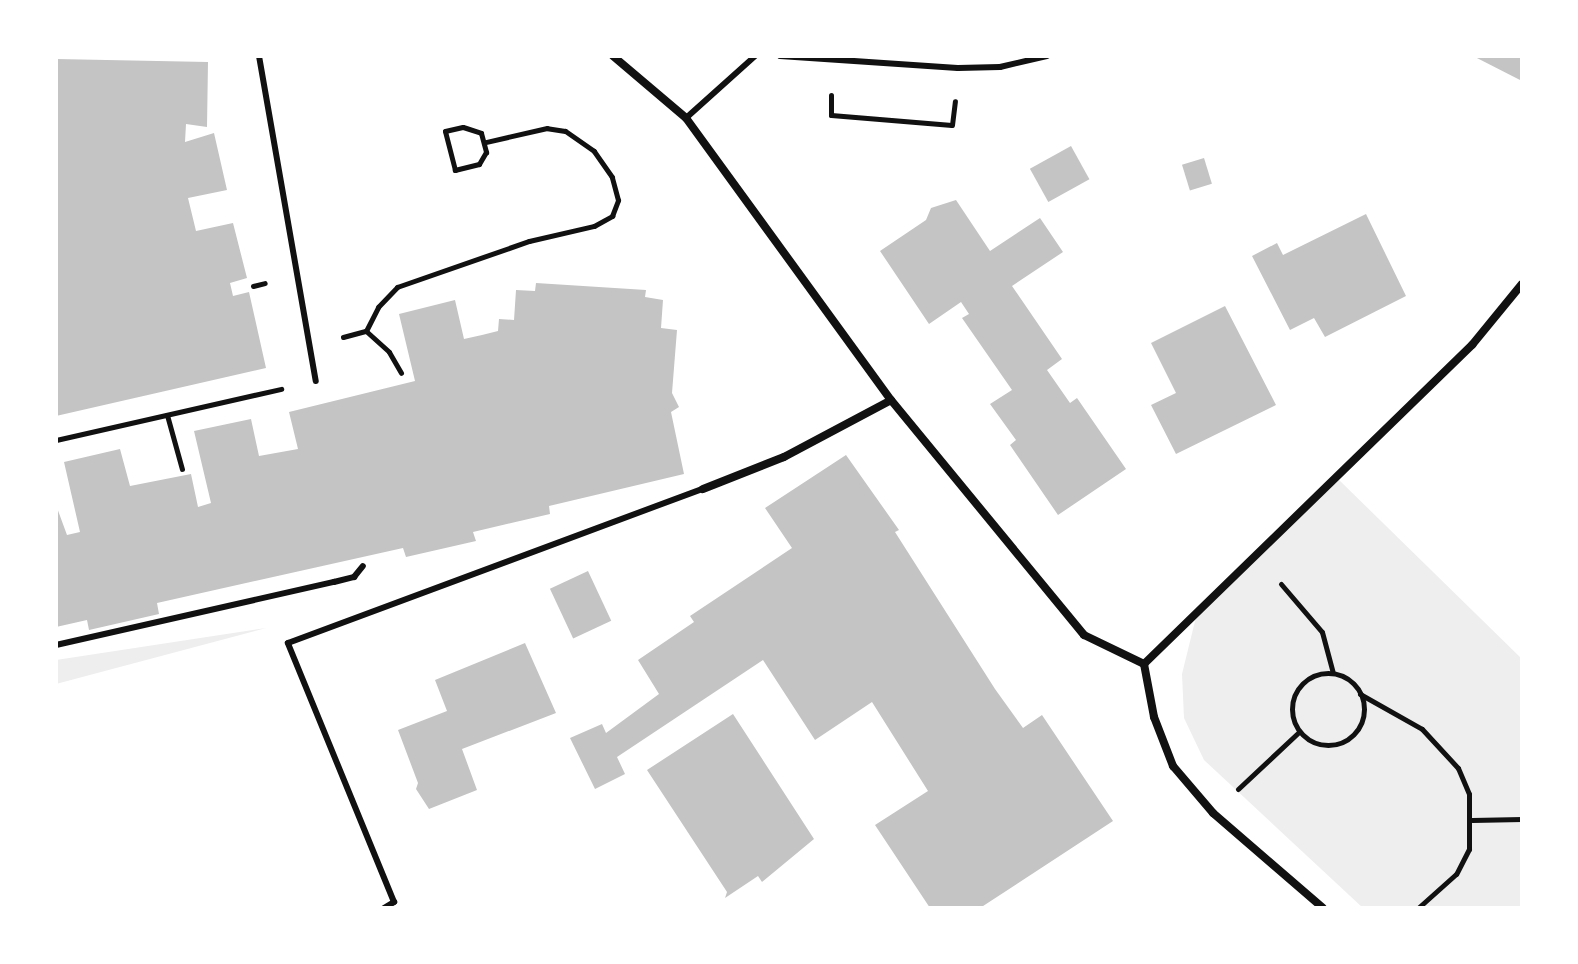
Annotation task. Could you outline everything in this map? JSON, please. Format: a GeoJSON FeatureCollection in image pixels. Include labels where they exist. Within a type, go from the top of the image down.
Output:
{"type":"FeatureCollection","features":[{"type":"Feature","properties":{"kind":"street"},"geometry":{"type":"LineString","coordinates":[[613,56],[686,118],[891,400],[1084,635],[1144,664]]}},
{"type":"Feature","properties":{"kind":"street"},"geometry":{"type":"LineString","coordinates":[[1144,664],[1472,345],[1522,284]]}},
{"type":"Feature","properties":{"kind":"street"},"geometry":{"type":"LineString","coordinates":[[703,489],[784,457],[891,400]]}},
{"type":"Feature","properties":{"kind":"street"},"geometry":{"type":"LineString","coordinates":[[1144,664],[1154,717],[1173,766],[1213,813],[1323,908]]}},
{"type":"Feature","properties":{"kind":"lane"},"geometry":{"type":"LineString","coordinates":[[259,56],[316,381]]}},
{"type":"Feature","properties":{"kind":"lane"},"geometry":{"type":"LineString","coordinates":[[686,118],[755,56]]}},
{"type":"Feature","properties":{"kind":"lane"},"geometry":{"type":"LineString","coordinates":[[780,56],[958,68],[1000,67],[1047,56]]}},
{"type":"Feature","properties":{"kind":"lane"},"geometry":{"type":"LineString","coordinates":[[384,908],[394,902],[288,643],[703,489]]}},
{"type":"Feature","properties":{"kind":"lane"},"geometry":{"type":"LineString","coordinates":[[56,645],[354,577],[363,566]]}},
{"type":"Feature","properties":{"kind":"path"},"geometry":{"type":"LineString","coordinates":[[832,61],[831,115],[952,125],[958,68]]}},
{"type":"Feature","properties":{"kind":"path"},"geometry":{"type":"LineString","coordinates":[[470,126],[486,142],[479,164],[455,170],[445,131],[470,126]]}},
{"type":"Feature","properties":{"kind":"path"},"geometry":{"type":"LineString","coordinates":[[333,340],[366,331],[397,287],[529,241],[594,226],[612,216],[618,200],[612,177],[594,151],[565,131],[547,128],[486,142]]}},
{"type":"Feature","properties":{"kind":"path"},"geometry":{"type":"LineString","coordinates":[[366,331],[389,352],[401,373]]}},
{"type":"Feature","properties":{"kind":"path"},"geometry":{"type":"LineString","coordinates":[[56,440],[316,381]]}},
{"type":"Feature","properties":{"kind":"path"},"geometry":{"type":"LineString","coordinates":[[167,415],[182,469]]}},
{"type":"Feature","properties":{"kind":"path"},"geometry":{"type":"LineString","coordinates":[[1253,555],[1322,632],[1333,673]]}},
{"type":"Feature","properties":{"kind":"path"},"geometry":{"type":"LineString","coordinates":[[1333,673],[1353,684],[1360,694],[1364,706],[1359,728],[1341,743],[1318,744],[1299,732],[1293,721],[1294,697],[1308,679],[1333,673]]}},
{"type":"Feature","properties":{"kind":"path"},"geometry":{"type":"LineString","coordinates":[[1360,694],[1422,729],[1458,768],[1472,820],[1469,849],[1456,874],[1418,908]]}},
{"type":"Feature","properties":{"kind":"path"},"geometry":{"type":"LineString","coordinates":[[1213,813],[1299,732]]}},
{"type":"Feature","properties":{"kind":"path"},"geometry":{"type":"LineString","coordinates":[[1472,820],[1522,819]]}},
{"type":"Feature","properties":{"kind":"shaded area"},"geometry":{"type":"Polygon","coordinates":[[[1336,477],[1522,659],[1522,908],[1363,908],[1204,760],[1184,718],[1182,674],[1198,609],[1336,477]]]}},
{"type":"Feature","properties":{"kind":"shaded area"},"geometry":{"type":"Polygon","coordinates":[[[266,628],[56,684],[56,660],[266,628]]]}},
{"type":"Feature","properties":{"kind":"building"},"geometry":{"type":"Polygon","coordinates":[[[1473,56],[1522,56],[1522,81],[1473,56]]]}},
{"type":"Feature","properties":{"kind":"building"},"geometry":{"type":"Polygon","coordinates":[[[56,59],[208,62],[207,127],[186,124],[185,142],[214,133],[227,190],[188,198],[196,231],[233,223],[247,278],[230,283],[233,296],[249,292],[266,368],[56,416],[56,59]]]}},
{"type":"Feature","properties":{"kind":"building"},"geometry":{"type":"Polygon","coordinates":[[[1071,146],[1089,179],[1048,202],[1030,169],[1071,146]]]}},
{"type":"Feature","properties":{"kind":"building"},"geometry":{"type":"Polygon","coordinates":[[[1204,158],[1212,184],[1190,191],[1182,165],[1204,158]]]}},
{"type":"Feature","properties":{"kind":"building"},"geometry":{"type":"Polygon","coordinates":[[[956,200],[990,251],[1040,218],[1063,252],[1012,286],[1062,359],[1047,370],[1070,403],[1077,398],[1126,469],[1058,515],[1010,445],[1016,440],[990,404],[1012,390],[962,318],[969,314],[961,302],[929,324],[880,251],[926,220],[931,208],[956,200]]]}},
{"type":"Feature","properties":{"kind":"building"},"geometry":{"type":"Polygon","coordinates":[[[1366,214],[1406,296],[1325,337],[1314,318],[1290,330],[1252,256],[1277,243],[1283,255],[1366,214]]]}},
{"type":"Feature","properties":{"kind":"building"},"geometry":{"type":"Polygon","coordinates":[[[536,283],[646,290],[645,297],[663,300],[661,328],[677,330],[672,393],[679,407],[671,412],[684,474],[549,506],[550,514],[473,532],[476,541],[406,557],[403,548],[157,603],[159,614],[89,630],[87,620],[56,627],[56,505],[67,535],[80,532],[64,462],[120,449],[130,486],[191,474],[198,507],[211,503],[194,431],[251,419],[259,456],[298,449],[289,412],[415,381],[399,314],[455,300],[464,339],[482,335],[498,331],[499,319],[514,320],[516,290],[535,291],[536,283]]]}},
{"type":"Feature","properties":{"kind":"building"},"geometry":{"type":"Polygon","coordinates":[[[1225,306],[1276,405],[1176,454],[1151,405],[1176,393],[1151,343],[1225,306]]]}},
{"type":"Feature","properties":{"kind":"building"},"geometry":{"type":"Polygon","coordinates":[[[846,455],[899,530],[895,532],[1023,728],[1042,715],[1113,821],[980,908],[930,908],[875,825],[928,791],[872,702],[815,740],[763,660],[617,757],[625,774],[595,789],[570,738],[602,724],[606,733],[659,694],[638,660],[694,622],[690,616],[792,548],[765,508],[846,455]]]}},
{"type":"Feature","properties":{"kind":"building"},"geometry":{"type":"Polygon","coordinates":[[[588,571],[611,621],[573,639],[550,589],[588,571]]]}},
{"type":"Feature","properties":{"kind":"building"},"geometry":{"type":"Polygon","coordinates":[[[525,643],[556,713],[462,749],[477,790],[429,809],[416,789],[418,783],[398,730],[447,711],[435,680],[525,643]]]}},
{"type":"Feature","properties":{"kind":"building"},"geometry":{"type":"Polygon","coordinates":[[[733,714],[814,839],[762,882],[758,876],[725,898],[727,892],[647,770],[733,714]]]}}]}
